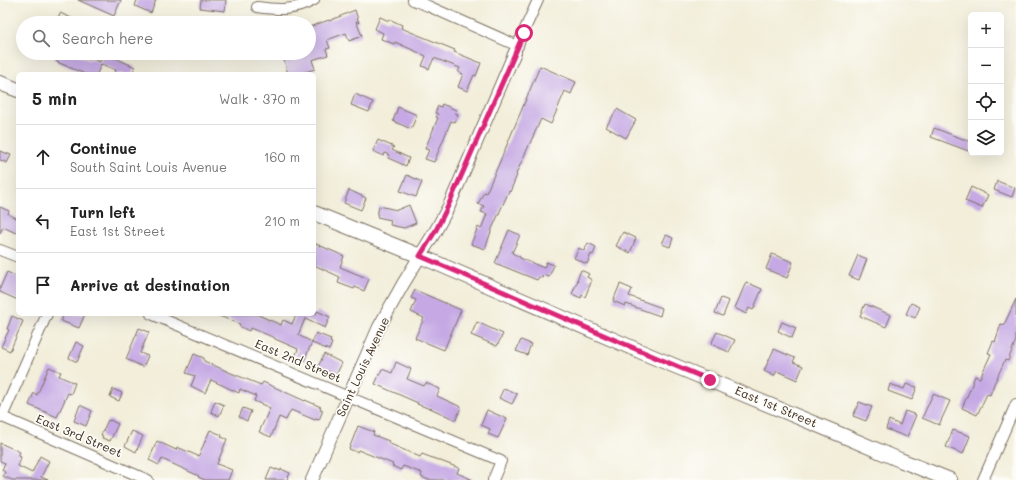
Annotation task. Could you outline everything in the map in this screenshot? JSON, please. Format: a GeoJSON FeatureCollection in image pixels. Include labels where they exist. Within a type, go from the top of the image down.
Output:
{"type":"FeatureCollection","features":[{"type":"Feature","properties":{"kind":"main road"},"geometry":{"type":"LineString","coordinates":[[0,82],[16,89]]}},
{"type":"Feature","properties":{"kind":"main road","name":"East 1st Street"},"geometry":{"type":"LineString","coordinates":[[316,214],[420,256],[651,356],[950,480]]}},
{"type":"Feature","properties":{"kind":"street"},"geometry":{"type":"LineString","coordinates":[[257,7],[277,9],[294,8],[308,4],[314,0]]}},
{"type":"Feature","properties":{"kind":"street"},"geometry":{"type":"LineString","coordinates":[[413,0],[516,49],[538,0]]}},
{"type":"Feature","properties":{"kind":"street","name":"Saint Louis Avenue"},"geometry":{"type":"LineString","coordinates":[[312,480],[379,327],[436,230],[448,206],[516,49]]}},
{"type":"Feature","properties":{"kind":"street"},"geometry":{"type":"LineString","coordinates":[[0,250],[16,256]]}},
{"type":"Feature","properties":{"kind":"street"},"geometry":{"type":"LineString","coordinates":[[1,416],[46,316]]}},
{"type":"Feature","properties":{"kind":"street","name":"East 2nd Street"},"geometry":{"type":"LineString","coordinates":[[156,316],[501,461],[493,480]]}},
{"type":"Feature","properties":{"kind":"street"},"geometry":{"type":"LineString","coordinates":[[983,480],[1016,404]]}},
{"type":"Feature","properties":{"kind":"street","name":"East 3rd Street"},"geometry":{"type":"LineString","coordinates":[[1,416],[148,480]]}},
{"type":"Feature","properties":{"kind":"building"},"geometry":{"type":"Polygon","coordinates":[[[78,0],[121,0],[114,16],[78,0]]]}},
{"type":"Feature","properties":{"kind":"building"},"geometry":{"type":"Polygon","coordinates":[[[137,0],[156,0],[151,13],[135,6],[137,0]]]}},
{"type":"Feature","properties":{"kind":"building"},"geometry":{"type":"Polygon","coordinates":[[[201,0],[226,0],[225,11],[200,8],[201,0]]]}},
{"type":"Feature","properties":{"kind":"building"},"geometry":{"type":"Polygon","coordinates":[[[355,10],[359,23],[356,21],[362,36],[349,41],[346,33],[327,40],[330,48],[326,49],[328,55],[316,59],[316,25],[329,21],[355,10]]]}},
{"type":"Feature","properties":{"kind":"building"},"geometry":{"type":"Polygon","coordinates":[[[60,13],[67,16],[59,16],[60,13]]]}},
{"type":"Feature","properties":{"kind":"building"},"geometry":{"type":"Polygon","coordinates":[[[380,17],[389,21],[389,19],[402,25],[401,28],[455,50],[454,52],[481,63],[476,76],[474,75],[467,91],[458,87],[463,74],[458,72],[460,68],[434,58],[429,69],[422,66],[426,56],[395,42],[394,44],[381,39],[383,33],[375,29],[380,17]]]}},
{"type":"Feature","properties":{"kind":"building"},"geometry":{"type":"Polygon","coordinates":[[[56,60],[95,60],[100,62],[101,60],[120,60],[135,67],[133,72],[115,72],[116,70],[101,64],[98,72],[80,72],[56,60]]]}},
{"type":"Feature","properties":{"kind":"building"},"geometry":{"type":"Polygon","coordinates":[[[284,60],[312,60],[315,69],[305,72],[287,72],[284,60]]]}},
{"type":"Feature","properties":{"kind":"building"},"geometry":{"type":"Polygon","coordinates":[[[540,66],[576,82],[571,94],[565,91],[551,124],[541,119],[516,174],[517,175],[510,192],[509,191],[492,229],[485,249],[471,244],[478,227],[481,229],[487,214],[481,212],[484,206],[478,204],[484,192],[486,193],[540,66]]]}},
{"type":"Feature","properties":{"kind":"building"},"geometry":{"type":"Polygon","coordinates":[[[355,94],[373,102],[369,112],[351,105],[355,94]]]}},
{"type":"Feature","properties":{"kind":"building"},"geometry":{"type":"Polygon","coordinates":[[[442,104],[456,110],[455,113],[458,114],[455,122],[451,121],[434,162],[425,159],[429,150],[425,149],[438,118],[436,117],[438,114],[435,113],[438,106],[441,107],[442,104]]]}},
{"type":"Feature","properties":{"kind":"building"},"geometry":{"type":"Polygon","coordinates":[[[398,107],[417,115],[411,129],[393,121],[398,107]]]}},
{"type":"Feature","properties":{"kind":"building"},"geometry":{"type":"Polygon","coordinates":[[[617,109],[636,120],[626,138],[606,127],[617,109]]]}},
{"type":"Feature","properties":{"kind":"building"},"geometry":{"type":"Polygon","coordinates":[[[934,128],[968,141],[968,151],[931,137],[934,128]]]}},
{"type":"Feature","properties":{"kind":"building"},"geometry":{"type":"Polygon","coordinates":[[[378,140],[394,147],[392,150],[409,158],[406,166],[388,158],[389,155],[385,153],[384,156],[373,151],[378,140]]]}},
{"type":"Feature","properties":{"kind":"building"},"geometry":{"type":"Polygon","coordinates":[[[0,151],[11,155],[7,163],[0,160],[0,151]]]}},
{"type":"Feature","properties":{"kind":"building"},"geometry":{"type":"Polygon","coordinates":[[[407,175],[422,182],[416,197],[400,191],[407,175]]]}},
{"type":"Feature","properties":{"kind":"building"},"geometry":{"type":"Polygon","coordinates":[[[997,181],[1015,188],[1012,197],[994,190],[997,181]]]}},
{"type":"Feature","properties":{"kind":"building"},"geometry":{"type":"Polygon","coordinates":[[[971,187],[988,195],[982,208],[965,201],[971,187]]]}},
{"type":"Feature","properties":{"kind":"building"},"geometry":{"type":"Polygon","coordinates":[[[349,190],[366,198],[361,210],[344,203],[349,190]]]}},
{"type":"Feature","properties":{"kind":"building"},"geometry":{"type":"Polygon","coordinates":[[[409,205],[416,223],[404,228],[390,225],[391,220],[377,217],[379,206],[397,210],[409,205]]]}},
{"type":"Feature","properties":{"kind":"building"},"geometry":{"type":"Polygon","coordinates":[[[0,207],[9,211],[8,214],[16,218],[16,233],[3,227],[0,233],[0,207]]]}},
{"type":"Feature","properties":{"kind":"building"},"geometry":{"type":"Polygon","coordinates":[[[509,230],[520,235],[512,253],[544,268],[546,262],[554,265],[549,277],[543,275],[542,278],[539,277],[537,280],[495,263],[509,230]]]}},
{"type":"Feature","properties":{"kind":"building"},"geometry":{"type":"Polygon","coordinates":[[[623,232],[636,238],[630,253],[616,246],[623,232]]]}},
{"type":"Feature","properties":{"kind":"building"},"geometry":{"type":"Polygon","coordinates":[[[666,235],[673,238],[670,247],[662,244],[666,235]]]}},
{"type":"Feature","properties":{"kind":"building"},"geometry":{"type":"Polygon","coordinates":[[[588,243],[596,247],[587,264],[574,258],[579,248],[584,251],[588,243]]]}},
{"type":"Feature","properties":{"kind":"building"},"geometry":{"type":"Polygon","coordinates":[[[316,244],[344,256],[340,267],[369,279],[364,291],[338,283],[340,277],[316,266],[316,244]]]}},
{"type":"Feature","properties":{"kind":"building"},"geometry":{"type":"Polygon","coordinates":[[[772,254],[793,262],[787,278],[766,269],[772,254]]]}},
{"type":"Feature","properties":{"kind":"building"},"geometry":{"type":"Polygon","coordinates":[[[858,255],[867,259],[859,280],[849,276],[858,255]]]}},
{"type":"Feature","properties":{"kind":"building"},"geometry":{"type":"Polygon","coordinates":[[[581,270],[589,274],[587,277],[592,280],[585,297],[582,295],[581,298],[572,294],[581,270]]]}},
{"type":"Feature","properties":{"kind":"building"},"geometry":{"type":"Polygon","coordinates":[[[7,272],[16,276],[16,299],[0,292],[0,288],[7,272]]]}},
{"type":"Feature","properties":{"kind":"building"},"geometry":{"type":"Polygon","coordinates":[[[746,282],[762,289],[753,310],[749,308],[746,314],[735,308],[746,282]]]}},
{"type":"Feature","properties":{"kind":"building"},"geometry":{"type":"Polygon","coordinates":[[[620,284],[632,289],[629,296],[662,308],[660,316],[613,301],[620,284]]]}},
{"type":"Feature","properties":{"kind":"building"},"geometry":{"type":"Polygon","coordinates":[[[415,290],[461,310],[444,350],[415,338],[424,318],[411,312],[416,300],[411,298],[415,290]]]}},
{"type":"Feature","properties":{"kind":"building"},"geometry":{"type":"Polygon","coordinates":[[[721,298],[729,301],[723,316],[715,313],[721,298]]]}},
{"type":"Feature","properties":{"kind":"building"},"geometry":{"type":"Polygon","coordinates":[[[1016,299],[1016,340],[1008,361],[1005,360],[990,395],[987,394],[977,415],[962,408],[975,376],[980,378],[991,354],[988,353],[993,341],[995,342],[1001,324],[1004,325],[1016,299]]]}},
{"type":"Feature","properties":{"kind":"building"},"geometry":{"type":"Polygon","coordinates":[[[911,303],[920,307],[915,318],[906,314],[911,303]]]}},
{"type":"Feature","properties":{"kind":"building"},"geometry":{"type":"Polygon","coordinates":[[[865,304],[891,315],[886,327],[860,316],[865,304]]]}},
{"type":"Feature","properties":{"kind":"building"},"geometry":{"type":"Polygon","coordinates":[[[317,311],[330,317],[325,328],[305,319],[298,335],[312,342],[304,361],[295,357],[298,349],[251,328],[249,331],[239,326],[240,324],[219,316],[261,316],[281,325],[283,320],[292,324],[296,316],[316,316],[317,311]]]}},
{"type":"Feature","properties":{"kind":"building"},"geometry":{"type":"Polygon","coordinates":[[[12,316],[23,321],[10,351],[1,347],[9,330],[7,329],[12,316]]]}},
{"type":"Feature","properties":{"kind":"building"},"geometry":{"type":"Polygon","coordinates":[[[63,316],[84,316],[79,328],[61,321],[63,316]]]}},
{"type":"Feature","properties":{"kind":"building"},"geometry":{"type":"Polygon","coordinates":[[[477,322],[503,334],[497,346],[471,335],[477,322]]]}},
{"type":"Feature","properties":{"kind":"building"},"geometry":{"type":"Polygon","coordinates":[[[782,322],[796,328],[792,338],[778,331],[782,322]]]}},
{"type":"Feature","properties":{"kind":"building"},"geometry":{"type":"Polygon","coordinates":[[[139,328],[149,332],[140,353],[148,356],[143,367],[126,359],[139,328]]]}},
{"type":"Feature","properties":{"kind":"building"},"geometry":{"type":"Polygon","coordinates":[[[717,332],[735,340],[729,352],[711,344],[717,332]]]}},
{"type":"Feature","properties":{"kind":"building"},"geometry":{"type":"Polygon","coordinates":[[[316,333],[331,339],[330,342],[332,343],[329,350],[312,343],[316,333]]]}},
{"type":"Feature","properties":{"kind":"building"},"geometry":{"type":"Polygon","coordinates":[[[521,340],[531,344],[527,355],[516,351],[521,340]]]}},
{"type":"Feature","properties":{"kind":"building"},"geometry":{"type":"Polygon","coordinates":[[[76,342],[84,346],[77,362],[69,358],[76,342]]]}},
{"type":"Feature","properties":{"kind":"building"},"geometry":{"type":"Polygon","coordinates":[[[774,349],[795,358],[793,362],[803,366],[797,380],[777,371],[774,376],[764,371],[774,349]]]}},
{"type":"Feature","properties":{"kind":"building"},"geometry":{"type":"Polygon","coordinates":[[[194,354],[204,358],[204,361],[231,373],[261,385],[263,382],[321,407],[320,409],[323,410],[319,420],[315,420],[291,410],[286,420],[279,417],[271,437],[259,432],[270,408],[254,401],[256,396],[240,389],[239,393],[211,380],[205,393],[191,386],[195,376],[186,373],[194,354]]]}},
{"type":"Feature","properties":{"kind":"building"},"geometry":{"type":"Polygon","coordinates":[[[324,354],[342,363],[336,375],[318,367],[324,354]]]}},
{"type":"Feature","properties":{"kind":"building"},"geometry":{"type":"Polygon","coordinates":[[[396,362],[411,369],[407,379],[424,386],[426,383],[440,389],[437,396],[461,407],[456,420],[430,408],[417,404],[418,403],[375,384],[382,369],[392,373],[396,362]]]}},
{"type":"Feature","properties":{"kind":"building"},"geometry":{"type":"Polygon","coordinates":[[[49,367],[61,372],[59,376],[75,383],[71,394],[68,393],[57,417],[29,405],[34,393],[37,395],[49,367]]]}},
{"type":"Feature","properties":{"kind":"building"},"geometry":{"type":"Polygon","coordinates":[[[890,384],[904,389],[906,384],[917,387],[912,400],[888,391],[890,384]]]}},
{"type":"Feature","properties":{"kind":"building"},"geometry":{"type":"Polygon","coordinates":[[[504,388],[517,394],[512,404],[499,398],[504,388]]]}},
{"type":"Feature","properties":{"kind":"building"},"geometry":{"type":"Polygon","coordinates":[[[113,389],[122,393],[119,401],[110,397],[113,389]]]}},
{"type":"Feature","properties":{"kind":"building"},"geometry":{"type":"Polygon","coordinates":[[[933,394],[950,401],[939,425],[922,418],[933,394]]]}},
{"type":"Feature","properties":{"kind":"building"},"geometry":{"type":"Polygon","coordinates":[[[215,401],[224,405],[219,416],[211,412],[215,401]]]}},
{"type":"Feature","properties":{"kind":"building"},"geometry":{"type":"Polygon","coordinates":[[[859,402],[872,407],[866,421],[853,416],[859,402]]]}},
{"type":"Feature","properties":{"kind":"building"},"geometry":{"type":"Polygon","coordinates":[[[80,405],[92,411],[86,426],[74,421],[80,405]]]}},
{"type":"Feature","properties":{"kind":"building"},"geometry":{"type":"Polygon","coordinates":[[[243,408],[251,411],[247,421],[239,417],[243,408]]]}},
{"type":"Feature","properties":{"kind":"building"},"geometry":{"type":"Polygon","coordinates":[[[487,410],[507,419],[498,438],[488,434],[490,429],[481,425],[487,410]]]}},
{"type":"Feature","properties":{"kind":"building"},"geometry":{"type":"Polygon","coordinates":[[[905,411],[916,415],[907,437],[886,429],[889,420],[900,425],[905,411]]]}},
{"type":"Feature","properties":{"kind":"building"},"geometry":{"type":"Polygon","coordinates":[[[108,420],[118,424],[110,441],[102,438],[103,436],[101,435],[108,420]]]}},
{"type":"Feature","properties":{"kind":"building"},"geometry":{"type":"Polygon","coordinates":[[[358,426],[374,432],[373,435],[389,441],[388,443],[420,457],[422,454],[459,468],[457,473],[473,480],[429,480],[421,477],[422,473],[403,466],[401,470],[392,466],[393,464],[358,450],[357,452],[349,449],[358,426]]]}},
{"type":"Feature","properties":{"kind":"building"},"geometry":{"type":"Polygon","coordinates":[[[210,430],[227,439],[217,464],[232,470],[228,480],[205,480],[162,459],[159,465],[149,460],[157,441],[176,450],[177,447],[198,456],[210,430]]]}},
{"type":"Feature","properties":{"kind":"building"},"geometry":{"type":"Polygon","coordinates":[[[953,430],[970,436],[963,454],[946,447],[953,430]]]}},
{"type":"Feature","properties":{"kind":"building"},"geometry":{"type":"Polygon","coordinates":[[[132,431],[143,436],[136,452],[125,446],[132,431]]]}},
{"type":"Feature","properties":{"kind":"building"},"geometry":{"type":"Polygon","coordinates":[[[0,443],[20,452],[18,456],[21,457],[18,466],[32,473],[40,456],[49,461],[41,477],[48,480],[12,480],[3,476],[5,472],[2,470],[5,463],[0,461],[0,443]]]}},
{"type":"Feature","properties":{"kind":"building"},"geometry":{"type":"Polygon","coordinates":[[[271,468],[281,471],[281,469],[290,473],[287,480],[266,480],[271,468]]]}},
{"type":"Feature","properties":{"kind":"route"},"geometry":{"type":"LineString","coordinates":[[524,33],[448,206],[436,230],[420,256],[710,380]]}}]}
